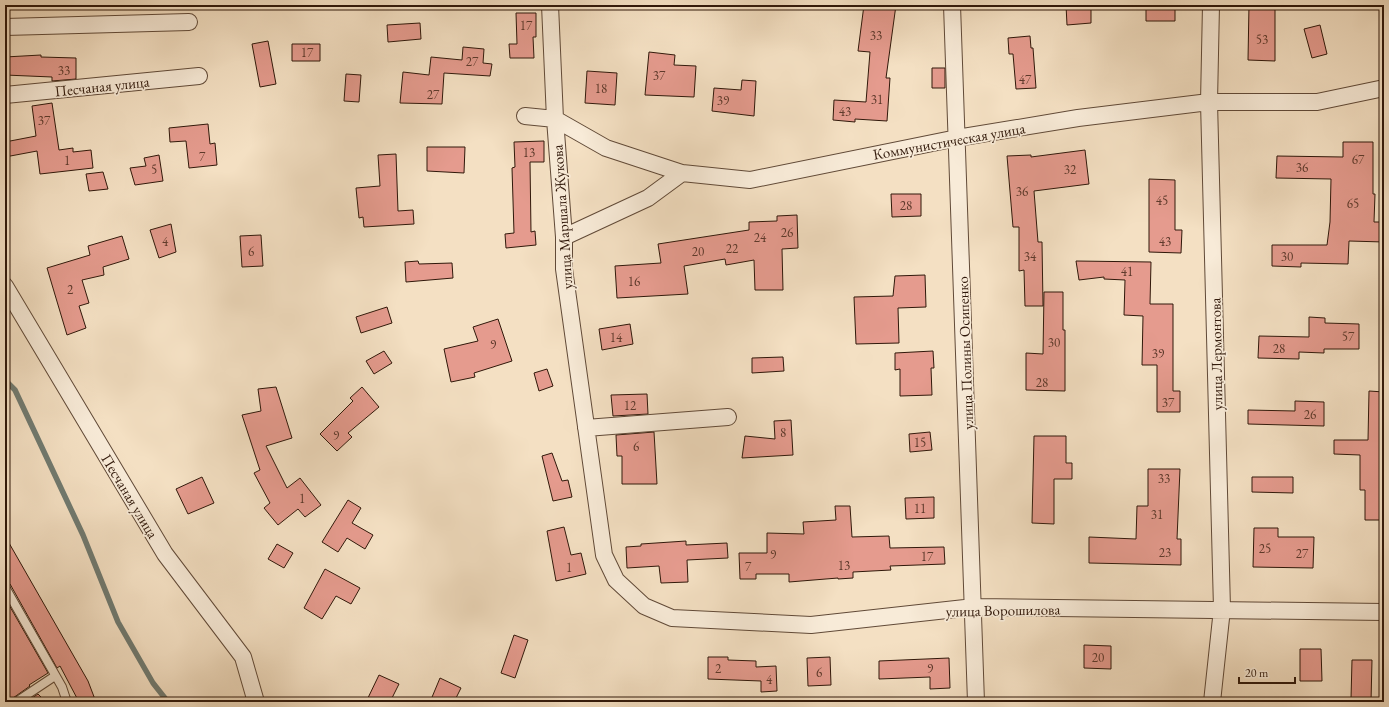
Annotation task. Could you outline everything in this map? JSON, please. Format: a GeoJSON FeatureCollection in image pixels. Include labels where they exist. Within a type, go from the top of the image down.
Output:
{"type":"FeatureCollection","features":[{"type":"Feature","properties":{"kind":"street","name":"улица Маршала Жукова"},"geometry":{"type":"LineString","coordinates":[[550,5],[555,120],[564,237],[564,269],[604,555]]}},
{"type":"Feature","properties":{"kind":"street","name":"улица Полины Осипенко"},"geometry":{"type":"LineString","coordinates":[[952,5],[974,607],[976,702]]}},
{"type":"Feature","properties":{"kind":"street","name":"улица Лермонтова"},"geometry":{"type":"LineString","coordinates":[[1211,5],[1210,102],[1222,609],[1212,702]]}},
{"type":"Feature","properties":{"kind":"street"},"geometry":{"type":"LineString","coordinates":[[5,27],[189,22]]}},
{"type":"Feature","properties":{"kind":"street","name":"Песчаная улица"},"geometry":{"type":"LineString","coordinates":[[5,95],[199,76]]}},
{"type":"Feature","properties":{"kind":"street","name":"Коммунистическая улица"},"geometry":{"type":"LineString","coordinates":[[525,116],[555,120],[606,148],[682,173],[750,180],[957,138],[1078,118],[1210,102],[1317,102],[1384,88]]}},
{"type":"Feature","properties":{"kind":"street"},"geometry":{"type":"LineString","coordinates":[[564,237],[648,198],[682,173]]}},
{"type":"Feature","properties":{"kind":"street","name":"Песчаная улица"},"geometry":{"type":"LineString","coordinates":[[5,286],[165,554],[243,657],[256,702]]}},
{"type":"Feature","properties":{"kind":"street"},"geometry":{"type":"LineString","coordinates":[[586,428],[728,417]]}},
{"type":"Feature","properties":{"kind":"street","name":"улица Ворошилова"},"geometry":{"type":"LineString","coordinates":[[604,555],[616,580],[644,606],[672,618],[810,625],[974,607],[1384,612]]}},
{"type":"Feature","properties":{"kind":"lane"},"geometry":{"type":"LineString","coordinates":[[5,587],[55,676],[67,702]]}},
{"type":"Feature","properties":{"kind":"lane"},"geometry":{"type":"LineString","coordinates":[[16,702],[55,676]]}},
{"type":"Feature","properties":{"kind":"building"},"geometry":{"type":"Polygon","coordinates":[[[864,5],[896,5],[886,78],[890,78],[887,121],[855,119],[855,122],[833,120],[834,100],[866,102],[870,52],[858,51],[864,5]]]}},
{"type":"Feature","properties":{"kind":"building"},"geometry":{"type":"Polygon","coordinates":[[[1066,5],[1091,5],[1091,23],[1067,25],[1066,5]]]}},
{"type":"Feature","properties":{"kind":"building"},"geometry":{"type":"Polygon","coordinates":[[[1146,5],[1175,5],[1175,21],[1146,21],[1146,5]]]}},
{"type":"Feature","properties":{"kind":"building"},"geometry":{"type":"Polygon","coordinates":[[[1249,5],[1275,5],[1275,61],[1248,60],[1249,5]]]}},
{"type":"Feature","properties":{"kind":"building"},"geometry":{"type":"Polygon","coordinates":[[[516,13],[536,13],[536,37],[533,37],[534,58],[510,58],[509,44],[517,44],[516,13]]]}},
{"type":"Feature","properties":{"kind":"building"},"geometry":{"type":"Polygon","coordinates":[[[420,23],[421,39],[388,42],[387,25],[420,23]]]}},
{"type":"Feature","properties":{"kind":"building"},"geometry":{"type":"Polygon","coordinates":[[[1320,25],[1327,54],[1312,58],[1304,29],[1320,25]]]}},
{"type":"Feature","properties":{"kind":"building"},"geometry":{"type":"Polygon","coordinates":[[[1030,36],[1031,48],[1033,48],[1036,88],[1016,89],[1013,54],[1009,54],[1008,38],[1030,36]]]}},
{"type":"Feature","properties":{"kind":"building"},"geometry":{"type":"Polygon","coordinates":[[[268,41],[276,84],[260,87],[252,44],[268,41]]]}},
{"type":"Feature","properties":{"kind":"building"},"geometry":{"type":"Polygon","coordinates":[[[292,44],[320,44],[320,61],[292,61],[292,44]]]}},
{"type":"Feature","properties":{"kind":"building"},"geometry":{"type":"Polygon","coordinates":[[[463,47],[484,49],[483,63],[492,64],[490,76],[444,73],[442,104],[400,103],[403,72],[429,75],[431,57],[462,60],[463,47]]]}},
{"type":"Feature","properties":{"kind":"building"},"geometry":{"type":"Polygon","coordinates":[[[649,52],[675,55],[674,65],[696,66],[694,97],[645,95],[649,52]]]}},
{"type":"Feature","properties":{"kind":"building"},"geometry":{"type":"Polygon","coordinates":[[[41,55],[41,57],[76,58],[76,79],[52,81],[52,77],[5,75],[5,57],[41,55]]]}},
{"type":"Feature","properties":{"kind":"building"},"geometry":{"type":"Polygon","coordinates":[[[932,68],[945,68],[945,88],[932,88],[932,68]]]}},
{"type":"Feature","properties":{"kind":"building"},"geometry":{"type":"Polygon","coordinates":[[[587,71],[617,73],[615,105],[585,103],[587,71]]]}},
{"type":"Feature","properties":{"kind":"building"},"geometry":{"type":"Polygon","coordinates":[[[346,74],[361,75],[359,102],[344,101],[346,74]]]}},
{"type":"Feature","properties":{"kind":"building"},"geometry":{"type":"Polygon","coordinates":[[[742,80],[756,81],[754,116],[712,111],[714,88],[741,90],[742,80]]]}},
{"type":"Feature","properties":{"kind":"building"},"geometry":{"type":"Polygon","coordinates":[[[52,103],[59,150],[73,148],[73,152],[91,150],[93,168],[40,174],[37,151],[5,157],[5,142],[36,136],[32,106],[52,103]]]}},
{"type":"Feature","properties":{"kind":"building"},"geometry":{"type":"Polygon","coordinates":[[[208,124],[210,144],[215,143],[217,165],[189,168],[186,141],[170,142],[169,128],[208,124]]]}},
{"type":"Feature","properties":{"kind":"building"},"geometry":{"type":"Polygon","coordinates":[[[544,141],[544,162],[530,162],[531,232],[535,231],[536,245],[506,248],[505,234],[514,233],[512,168],[515,167],[514,142],[544,141]]]}},
{"type":"Feature","properties":{"kind":"building"},"geometry":{"type":"Polygon","coordinates":[[[1343,142],[1373,142],[1373,194],[1375,194],[1374,222],[1384,222],[1384,242],[1349,241],[1348,264],[1301,263],[1301,267],[1272,266],[1272,245],[1327,245],[1330,222],[1331,179],[1276,178],[1277,156],[1343,157],[1343,142]]]}},
{"type":"Feature","properties":{"kind":"building"},"geometry":{"type":"Polygon","coordinates":[[[427,147],[465,147],[464,173],[427,171],[427,147]]]}},
{"type":"Feature","properties":{"kind":"building"},"geometry":{"type":"Polygon","coordinates":[[[1085,150],[1089,184],[1034,191],[1038,242],[1042,242],[1043,306],[1025,306],[1024,270],[1019,271],[1019,227],[1013,227],[1007,156],[1031,155],[1031,157],[1085,150]]]}},
{"type":"Feature","properties":{"kind":"building"},"geometry":{"type":"Polygon","coordinates":[[[396,154],[398,211],[413,210],[414,224],[364,227],[363,217],[359,218],[356,188],[380,186],[378,155],[396,154]]]}},
{"type":"Feature","properties":{"kind":"building"},"geometry":{"type":"Polygon","coordinates":[[[159,155],[163,181],[135,185],[130,168],[146,166],[144,158],[159,155]]]}},
{"type":"Feature","properties":{"kind":"building"},"geometry":{"type":"Polygon","coordinates":[[[103,172],[108,189],[89,191],[86,174],[103,172]]]}},
{"type":"Feature","properties":{"kind":"building"},"geometry":{"type":"Polygon","coordinates":[[[1149,179],[1175,180],[1175,230],[1182,230],[1181,253],[1149,252],[1149,179]]]}},
{"type":"Feature","properties":{"kind":"building"},"geometry":{"type":"Polygon","coordinates":[[[891,194],[921,194],[921,216],[892,217],[891,194]]]}},
{"type":"Feature","properties":{"kind":"building"},"geometry":{"type":"Polygon","coordinates":[[[797,215],[798,248],[782,249],[783,290],[755,290],[754,260],[726,265],[725,259],[684,266],[688,294],[617,298],[615,266],[661,263],[658,244],[749,230],[749,222],[777,221],[777,216],[797,215]]]}},
{"type":"Feature","properties":{"kind":"building"},"geometry":{"type":"Polygon","coordinates":[[[171,224],[176,252],[159,258],[150,230],[171,224]]]}},
{"type":"Feature","properties":{"kind":"building"},"geometry":{"type":"Polygon","coordinates":[[[261,235],[263,266],[242,267],[240,236],[261,235]]]}},
{"type":"Feature","properties":{"kind":"building"},"geometry":{"type":"Polygon","coordinates":[[[122,236],[129,259],[103,267],[104,275],[82,280],[89,303],[79,306],[86,328],[67,335],[47,268],[90,255],[88,246],[122,236]]]}},
{"type":"Feature","properties":{"kind":"building"},"geometry":{"type":"Polygon","coordinates":[[[418,261],[419,264],[452,263],[453,278],[406,282],[405,262],[418,261]]]}},
{"type":"Feature","properties":{"kind":"building"},"geometry":{"type":"Polygon","coordinates":[[[1076,261],[1151,262],[1150,304],[1173,304],[1173,391],[1180,391],[1180,412],[1157,412],[1157,365],[1142,365],[1143,316],[1124,315],[1125,280],[1104,279],[1104,277],[1079,280],[1076,261]]]}},
{"type":"Feature","properties":{"kind":"building"},"geometry":{"type":"Polygon","coordinates":[[[925,275],[926,307],[898,308],[899,343],[856,344],[854,297],[893,296],[895,276],[925,275]]]}},
{"type":"Feature","properties":{"kind":"building"},"geometry":{"type":"Polygon","coordinates":[[[1044,292],[1063,292],[1063,330],[1065,330],[1065,391],[1026,390],[1026,353],[1043,354],[1044,292]]]}},
{"type":"Feature","properties":{"kind":"building"},"geometry":{"type":"Polygon","coordinates":[[[387,307],[392,323],[361,333],[356,317],[387,307]]]}},
{"type":"Feature","properties":{"kind":"building"},"geometry":{"type":"Polygon","coordinates":[[[1309,317],[1325,318],[1325,323],[1359,324],[1359,349],[1324,349],[1324,353],[1299,352],[1299,359],[1258,358],[1259,336],[1309,337],[1309,317]]]}},
{"type":"Feature","properties":{"kind":"building"},"geometry":{"type":"Polygon","coordinates":[[[498,319],[512,361],[474,373],[475,377],[451,382],[444,349],[478,341],[473,327],[498,319]]]}},
{"type":"Feature","properties":{"kind":"building"},"geometry":{"type":"Polygon","coordinates":[[[630,324],[633,344],[602,350],[599,329],[630,324]]]}},
{"type":"Feature","properties":{"kind":"building"},"geometry":{"type":"Polygon","coordinates":[[[384,351],[392,363],[374,374],[366,361],[384,351]]]}},
{"type":"Feature","properties":{"kind":"building"},"geometry":{"type":"Polygon","coordinates":[[[933,351],[934,368],[931,368],[932,395],[900,396],[900,369],[895,370],[895,353],[933,351]]]}},
{"type":"Feature","properties":{"kind":"building"},"geometry":{"type":"Polygon","coordinates":[[[783,357],[784,371],[752,373],[752,358],[783,357]]]}},
{"type":"Feature","properties":{"kind":"building"},"geometry":{"type":"Polygon","coordinates":[[[547,369],[553,386],[539,391],[534,373],[547,369]]]}},
{"type":"Feature","properties":{"kind":"building"},"geometry":{"type":"Polygon","coordinates":[[[276,387],[292,438],[266,446],[287,488],[300,478],[321,505],[305,517],[298,509],[278,525],[264,508],[270,503],[254,473],[260,470],[242,415],[261,411],[258,389],[276,387]]]}},
{"type":"Feature","properties":{"kind":"building"},"geometry":{"type":"Polygon","coordinates":[[[362,387],[379,407],[348,433],[352,437],[337,451],[320,434],[353,401],[350,398],[362,387]]]}},
{"type":"Feature","properties":{"kind":"building"},"geometry":{"type":"Polygon","coordinates":[[[1369,391],[1384,392],[1384,520],[1365,520],[1365,490],[1360,490],[1360,455],[1334,454],[1334,440],[1368,440],[1369,391]]]}},
{"type":"Feature","properties":{"kind":"building"},"geometry":{"type":"Polygon","coordinates":[[[647,394],[648,414],[613,416],[611,395],[647,394]]]}},
{"type":"Feature","properties":{"kind":"building"},"geometry":{"type":"Polygon","coordinates":[[[1295,401],[1324,402],[1324,426],[1248,424],[1248,410],[1295,411],[1295,401]]]}},
{"type":"Feature","properties":{"kind":"building"},"geometry":{"type":"Polygon","coordinates":[[[791,420],[793,455],[742,458],[745,436],[775,439],[774,421],[791,420]]]}},
{"type":"Feature","properties":{"kind":"building"},"geometry":{"type":"Polygon","coordinates":[[[654,432],[657,484],[622,484],[622,456],[617,456],[616,435],[654,432]]]}},
{"type":"Feature","properties":{"kind":"building"},"geometry":{"type":"Polygon","coordinates":[[[930,432],[932,450],[910,452],[909,434],[930,432]]]}},
{"type":"Feature","properties":{"kind":"building"},"geometry":{"type":"Polygon","coordinates":[[[1034,436],[1066,436],[1066,463],[1072,463],[1072,479],[1054,479],[1054,524],[1032,523],[1034,436]]]}},
{"type":"Feature","properties":{"kind":"building"},"geometry":{"type":"Polygon","coordinates":[[[552,453],[562,481],[568,480],[572,497],[553,501],[542,456],[552,453]]]}},
{"type":"Feature","properties":{"kind":"building"},"geometry":{"type":"Polygon","coordinates":[[[1148,469],[1180,469],[1177,539],[1181,539],[1181,565],[1089,563],[1089,537],[1136,539],[1137,506],[1148,506],[1148,469]]]}},
{"type":"Feature","properties":{"kind":"building"},"geometry":{"type":"Polygon","coordinates":[[[202,477],[214,503],[188,514],[176,489],[202,477]]]}},
{"type":"Feature","properties":{"kind":"building"},"geometry":{"type":"Polygon","coordinates":[[[1252,477],[1293,477],[1293,493],[1252,492],[1252,477]]]}},
{"type":"Feature","properties":{"kind":"building"},"geometry":{"type":"Polygon","coordinates":[[[934,497],[934,518],[906,519],[905,498],[934,497]]]}},
{"type":"Feature","properties":{"kind":"building"},"geometry":{"type":"Polygon","coordinates":[[[348,500],[361,508],[352,523],[373,535],[365,549],[347,538],[338,552],[322,542],[348,500]]]}},
{"type":"Feature","properties":{"kind":"building"},"geometry":{"type":"Polygon","coordinates":[[[835,506],[850,506],[852,537],[889,536],[890,548],[944,547],[945,564],[890,566],[891,570],[853,572],[853,578],[789,582],[789,574],[756,574],[756,579],[740,579],[739,553],[767,553],[767,533],[804,534],[803,522],[836,520],[835,506]]]}},
{"type":"Feature","properties":{"kind":"building"},"geometry":{"type":"Polygon","coordinates":[[[564,527],[571,555],[581,553],[586,574],[556,581],[547,531],[564,527]]]}},
{"type":"Feature","properties":{"kind":"building"},"geometry":{"type":"Polygon","coordinates":[[[1254,528],[1278,528],[1278,537],[1314,537],[1313,568],[1253,567],[1254,528]]]}},
{"type":"Feature","properties":{"kind":"building"},"geometry":{"type":"Polygon","coordinates":[[[5,536],[88,681],[96,702],[79,702],[60,666],[57,668],[10,584],[5,582],[5,536]]]}},
{"type":"Feature","properties":{"kind":"building"},"geometry":{"type":"Polygon","coordinates":[[[686,541],[686,545],[727,543],[728,558],[687,560],[688,582],[661,583],[659,566],[627,568],[626,547],[641,546],[641,544],[686,541]]]}},
{"type":"Feature","properties":{"kind":"building"},"geometry":{"type":"Polygon","coordinates":[[[277,544],[293,553],[284,568],[268,559],[277,544]]]}},
{"type":"Feature","properties":{"kind":"building"},"geometry":{"type":"Polygon","coordinates":[[[325,569],[360,588],[351,604],[336,596],[322,619],[304,608],[325,569]]]}},
{"type":"Feature","properties":{"kind":"building"},"geometry":{"type":"Polygon","coordinates":[[[5,598],[48,673],[29,685],[30,686],[13,698],[11,702],[5,702],[5,598]]]}},
{"type":"Feature","properties":{"kind":"building"},"geometry":{"type":"Polygon","coordinates":[[[514,635],[528,640],[515,678],[501,673],[514,635]]]}},
{"type":"Feature","properties":{"kind":"building"},"geometry":{"type":"Polygon","coordinates":[[[1084,645],[1111,646],[1111,669],[1084,668],[1084,645]]]}},
{"type":"Feature","properties":{"kind":"building"},"geometry":{"type":"Polygon","coordinates":[[[1300,649],[1321,649],[1322,681],[1300,681],[1300,649]]]}},
{"type":"Feature","properties":{"kind":"building"},"geometry":{"type":"Polygon","coordinates":[[[708,657],[728,657],[728,660],[756,661],[756,667],[776,666],[777,691],[761,692],[761,681],[708,679],[708,657]]]}},
{"type":"Feature","properties":{"kind":"building"},"geometry":{"type":"Polygon","coordinates":[[[830,657],[831,685],[808,686],[807,658],[830,657]]]}},
{"type":"Feature","properties":{"kind":"building"},"geometry":{"type":"Polygon","coordinates":[[[949,658],[950,688],[930,689],[930,677],[879,679],[879,661],[949,658]]]}},
{"type":"Feature","properties":{"kind":"building"},"geometry":{"type":"Polygon","coordinates":[[[1352,660],[1372,660],[1371,702],[1354,702],[1354,699],[1351,699],[1352,660]]]}},
{"type":"Feature","properties":{"kind":"building"},"geometry":{"type":"Polygon","coordinates":[[[379,675],[399,684],[390,702],[366,702],[379,675]]]}},
{"type":"Feature","properties":{"kind":"building"},"geometry":{"type":"Polygon","coordinates":[[[440,678],[461,688],[454,702],[430,702],[440,678]]]}},
{"type":"Feature","properties":{"kind":"building"},"geometry":{"type":"Polygon","coordinates":[[[38,694],[46,702],[26,702],[38,694]]]}},
{"type":"Feature","properties":{"kind":"waterway"},"geometry":{"type":"LineString","coordinates":[[5,380],[15,390],[83,535],[118,622],[153,683],[168,702]]}}]}
